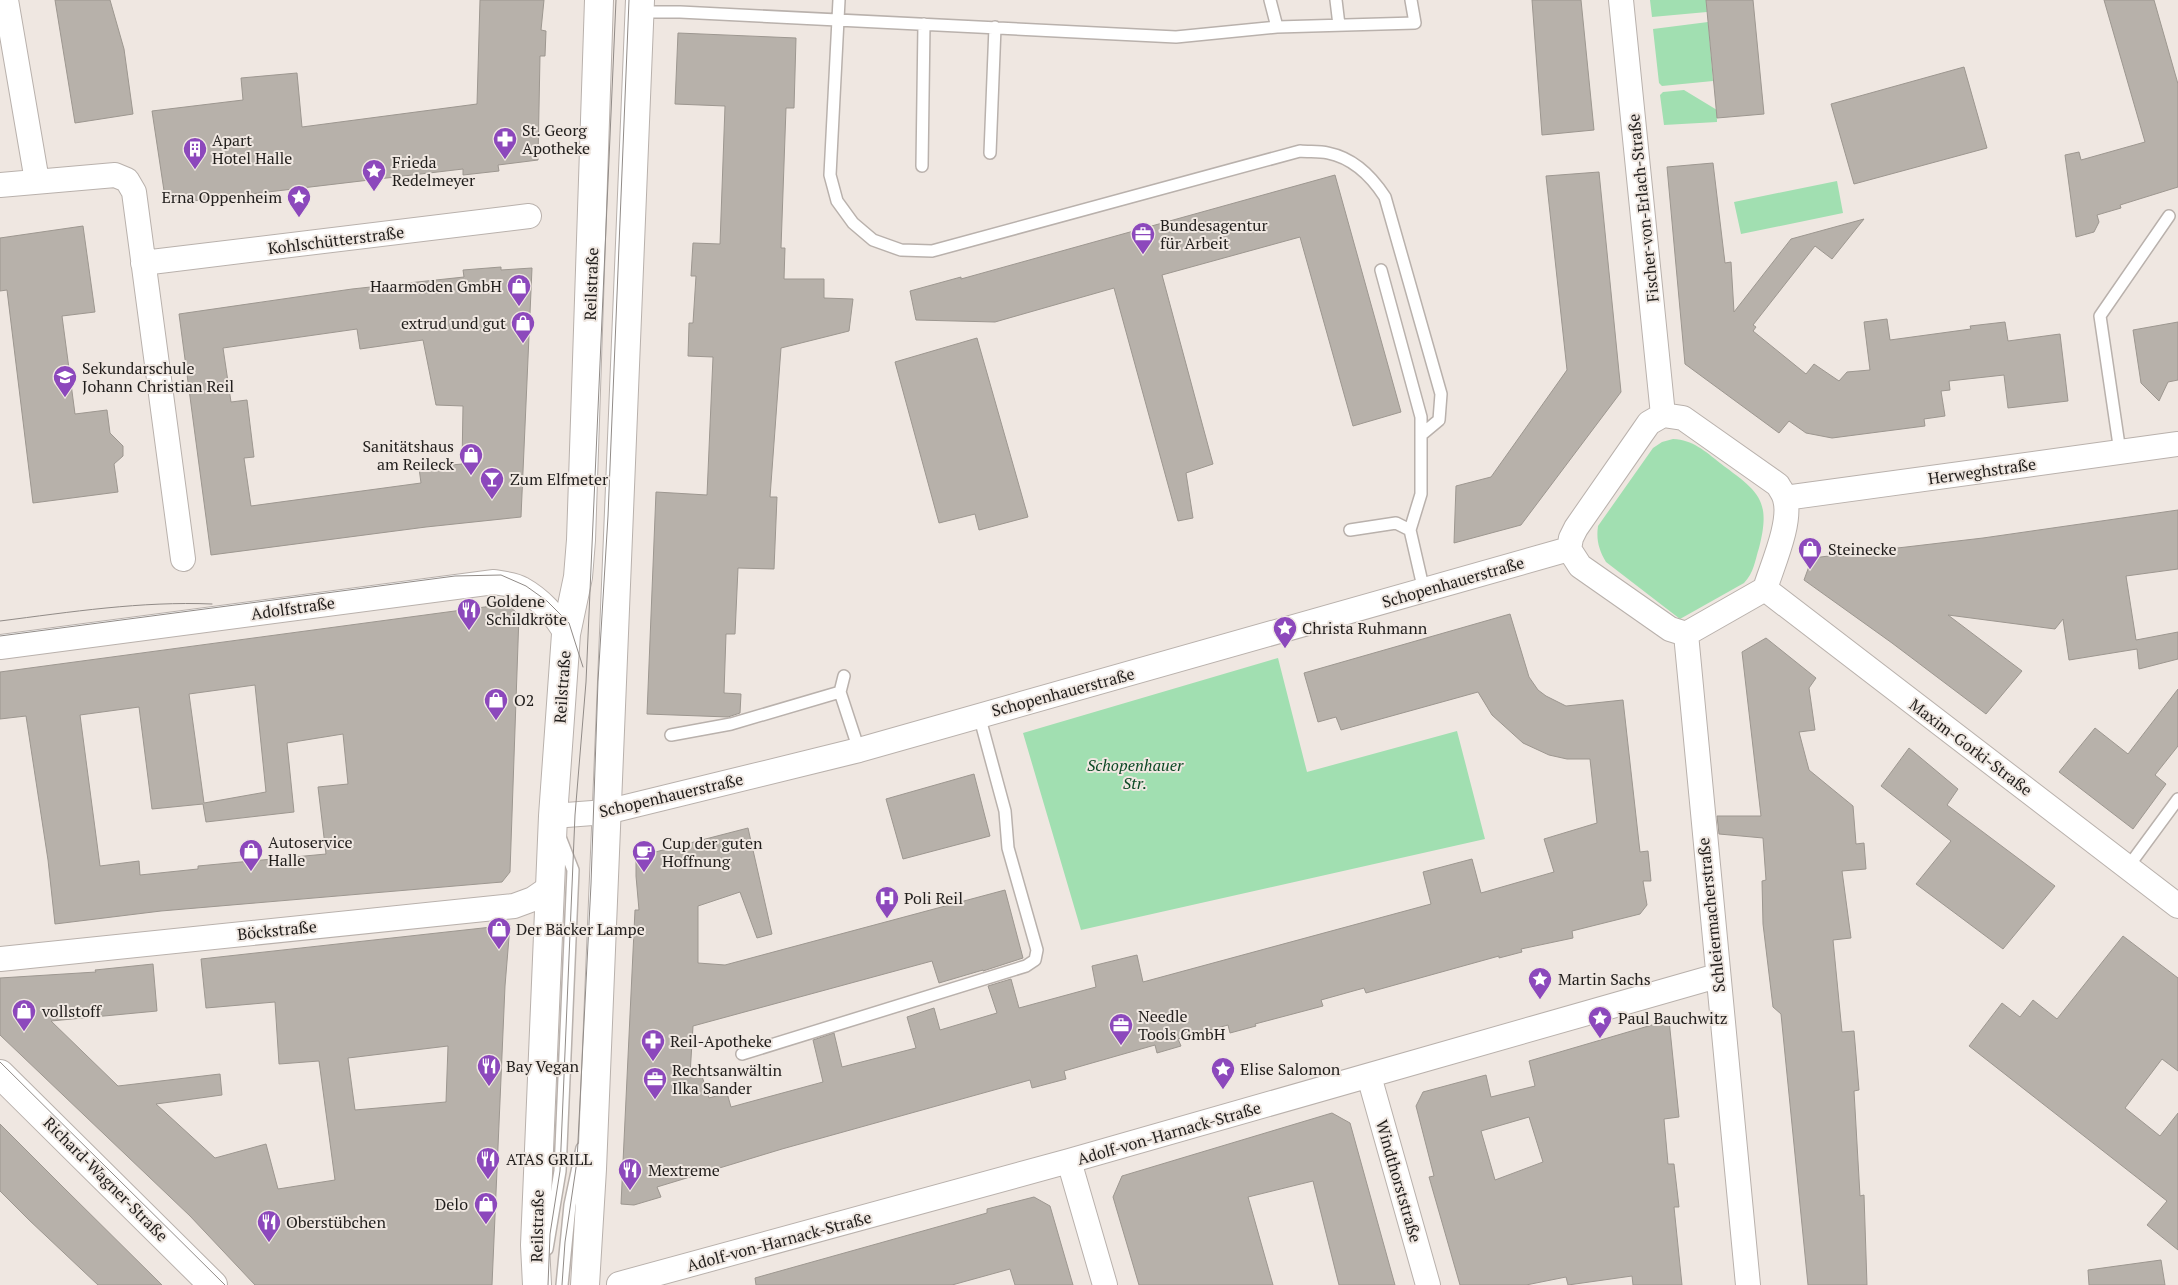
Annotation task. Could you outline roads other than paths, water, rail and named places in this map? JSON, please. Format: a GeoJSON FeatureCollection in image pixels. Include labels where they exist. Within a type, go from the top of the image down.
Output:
{"type":"FeatureCollection","features":[{"type":"Feature","properties":{"kind":"street"},"geometry":{"type":"LineString","coordinates":[[6,0],[37,181]]}},
{"type":"Feature","properties":{"kind":"street","name":"Reilstraße"},"geometry":{"type":"LineString","coordinates":[[539,1285],[535,1245],[549,888],[566,634],[578,577],[581,540],[599,0]]}},
{"type":"Feature","properties":{"kind":"street","name":"Fischer-von-Erlach-Straße"},"geometry":{"type":"LineString","coordinates":[[1621,0],[1663,415]]}},
{"type":"Feature","properties":{"kind":"street","name":"Reilstraße"},"geometry":{"type":"LineString","coordinates":[[584,1285],[596,1083],[640,6]]}},
{"type":"Feature","properties":{"kind":"street"},"geometry":{"type":"LineString","coordinates":[[0,185],[115,175],[127,180],[134,192],[183,559]]}},
{"type":"Feature","properties":{"kind":"street","name":"Kohlschütterstraße"},"geometry":{"type":"LineString","coordinates":[[143,263],[529,216]]}},
{"type":"Feature","properties":{"kind":"street"},"geometry":{"type":"LineString","coordinates":[[1663,415],[1683,418],[1778,485],[1785,498],[1787,510],[1784,528],[1765,589],[1686,634],[1670,629],[1580,566],[1569,549],[1571,538],[1576,528],[1649,423],[1663,415]]}},
{"type":"Feature","properties":{"kind":"street","name":"Herweghstraße"},"geometry":{"type":"LineString","coordinates":[[1785,498],[2178,444]]}},
{"type":"Feature","properties":{"kind":"street","name":"Schopenhauerstraße"},"geometry":{"type":"LineString","coordinates":[[553,816],[606,812],[859,750],[1569,549]]}},
{"type":"Feature","properties":{"kind":"street","name":"Adolfstraße"},"geometry":{"type":"LineString","coordinates":[[0,647],[494,582],[520,588],[547,608],[559,620],[566,634]]}},
{"type":"Feature","properties":{"kind":"street","name":"Maxim-Gorki-Straße"},"geometry":{"type":"LineString","coordinates":[[1765,589],[2178,906]]}},
{"type":"Feature","properties":{"kind":"street","name":"Schleiermacherstraße"},"geometry":{"type":"LineString","coordinates":[[1686,634],[1717,976],[1748,1285]]}},
{"type":"Feature","properties":{"kind":"street","name":"Böckstraße"},"geometry":{"type":"LineString","coordinates":[[0,959],[514,906],[533,899],[549,888]]}},
{"type":"Feature","properties":{"kind":"street","name":"Adolf-von-Harnack-Straße"},"geometry":{"type":"LineString","coordinates":[[619,1284],[1069,1161],[1717,976]]}},
{"type":"Feature","properties":{"kind":"street","name":"Richard-Wagner-Straße"},"geometry":{"type":"LineString","coordinates":[[0,1074],[213,1285]]}},
{"type":"Feature","properties":{"kind":"street","name":"Windthorststraße"},"geometry":{"type":"LineString","coordinates":[[1369,1076],[1428,1285]]}},
{"type":"Feature","properties":{"kind":"street"},"geometry":{"type":"LineString","coordinates":[[1069,1161],[1105,1285]]}},
{"type":"Feature","properties":{"kind":"lane"},"geometry":{"type":"LineString","coordinates":[[839,0],[830,175],[837,201],[854,223],[873,240],[901,250],[932,251],[1300,151],[1328,153],[1352,162],[1374,180],[1386,197],[1441,394],[1439,420],[1421,435]]}},
{"type":"Feature","properties":{"kind":"lane"},"geometry":{"type":"LineString","coordinates":[[1270,0],[1277,27]]}},
{"type":"Feature","properties":{"kind":"lane"},"geometry":{"type":"LineString","coordinates":[[1336,0],[1339,25]]}},
{"type":"Feature","properties":{"kind":"lane"},"geometry":{"type":"LineString","coordinates":[[640,6],[680,12],[1176,37],[1277,27],[1415,23],[1411,0]]}},
{"type":"Feature","properties":{"kind":"lane"},"geometry":{"type":"LineString","coordinates":[[922,166],[924,24]]}},
{"type":"Feature","properties":{"kind":"lane"},"geometry":{"type":"LineString","coordinates":[[990,153],[996,27]]}},
{"type":"Feature","properties":{"kind":"lane"},"geometry":{"type":"LineString","coordinates":[[2120,452],[2100,316],[2169,216]]}},
{"type":"Feature","properties":{"kind":"lane"},"geometry":{"type":"LineString","coordinates":[[1381,270],[1420,417],[1422,494],[1410,530],[1424,591]]}},
{"type":"Feature","properties":{"kind":"lane"},"geometry":{"type":"LineString","coordinates":[[1350,530],[1396,523],[1410,530]]}},
{"type":"Feature","properties":{"kind":"lane"},"geometry":{"type":"LineString","coordinates":[[844,676],[840,692],[859,750]]}},
{"type":"Feature","properties":{"kind":"lane"},"geometry":{"type":"LineString","coordinates":[[671,735],[731,724],[840,692]]}},
{"type":"Feature","properties":{"kind":"lane"},"geometry":{"type":"LineString","coordinates":[[742,1054],[1026,966],[1036,960],[1037,950],[1008,848],[1005,811],[979,715]]}},
{"type":"Feature","properties":{"kind":"lane"},"geometry":{"type":"LineString","coordinates":[[2128,867],[2178,799]]}},
{"type":"Feature","properties":{"kind":"lane"},"geometry":{"type":"LineString","coordinates":[[539,1285],[560,1171],[573,870],[553,816]]}},
{"type":"Feature","properties":{"kind":"lane","name":"Reilstraße"},"geometry":{"type":"LineString","coordinates":[[562,1285],[570,1205],[596,1083]]}},
{"type":"Feature","properties":{"kind":"tram line"},"geometry":{"type":"LineString","coordinates":[[548,1285],[550,1234],[560,1171],[575,815],[586,682],[616,0]]}},
{"type":"Feature","properties":{"kind":"tram line"},"geometry":{"type":"LineString","coordinates":[[562,1285],[565,1242],[577,1161],[591,884],[598,681],[608,516],[629,0]]}},
{"type":"Feature","properties":{"kind":"tram line"},"geometry":{"type":"LineString","coordinates":[[0,636],[455,576],[501,575],[526,586],[547,601],[569,623],[583,667]]}},
{"type":"Feature","properties":{"kind":"tram line"},"geometry":{"type":"LineString","coordinates":[[0,621],[132,606],[212,604]]}},
{"type":"Feature","properties":{"kind":"tram line"},"geometry":{"type":"LineString","coordinates":[[0,1062],[225,1285]]}},
{"type":"Feature","properties":{"kind":"place","name":"St. Georg Apotheke"},"geometry":{"type":"Point","coordinates":[505,160]}},
{"type":"Feature","properties":{"kind":"place","name":"Apart Hotel Halle"},"geometry":{"type":"Point","coordinates":[195,170]}},
{"type":"Feature","properties":{"kind":"place","name":"Frieda Redelmeyer"},"geometry":{"type":"Point","coordinates":[374,192]}},
{"type":"Feature","properties":{"kind":"place","name":"Erna Oppenheim"},"geometry":{"type":"Point","coordinates":[299,218]}},
{"type":"Feature","properties":{"kind":"place","name":"Bundesagentur für Arbeit"},"geometry":{"type":"Point","coordinates":[1143,255]}},
{"type":"Feature","properties":{"kind":"place","name":"Haarmoden GmbH"},"geometry":{"type":"Point","coordinates":[519,307]}},
{"type":"Feature","properties":{"kind":"place","name":"extrud und gut"},"geometry":{"type":"Point","coordinates":[523,344]}},
{"type":"Feature","properties":{"kind":"place","name":"Sekundarschule Johann Christian Reil"},"geometry":{"type":"Point","coordinates":[65,398]}},
{"type":"Feature","properties":{"kind":"place","name":"Sanitätshaus am Reileck"},"geometry":{"type":"Point","coordinates":[471,476]}},
{"type":"Feature","properties":{"kind":"place","name":"Zum Elfmeter"},"geometry":{"type":"Point","coordinates":[492,500]}},
{"type":"Feature","properties":{"kind":"place","name":"Steinecke"},"geometry":{"type":"Point","coordinates":[1810,570]}},
{"type":"Feature","properties":{"kind":"place","name":"Goldene Schildkröte"},"geometry":{"type":"Point","coordinates":[469,631]}},
{"type":"Feature","properties":{"kind":"place","name":"Christa Ruhmann"},"geometry":{"type":"Point","coordinates":[1285,649]}},
{"type":"Feature","properties":{"kind":"place","name":"O2"},"geometry":{"type":"Point","coordinates":[496,721]}},
{"type":"Feature","properties":{"kind":"place","name":"Autoservice Halle"},"geometry":{"type":"Point","coordinates":[251,872]}},
{"type":"Feature","properties":{"kind":"place","name":"Cup der guten Hoffnung"},"geometry":{"type":"Point","coordinates":[644,873]}},
{"type":"Feature","properties":{"kind":"place","name":"Poli Reil"},"geometry":{"type":"Point","coordinates":[887,919]}},
{"type":"Feature","properties":{"kind":"place","name":"Der Bäcker Lampe"},"geometry":{"type":"Point","coordinates":[499,950]}},
{"type":"Feature","properties":{"kind":"place","name":"Martin Sachs"},"geometry":{"type":"Point","coordinates":[1540,1000]}},
{"type":"Feature","properties":{"kind":"place","name":"vollstoff"},"geometry":{"type":"Point","coordinates":[24,1032]}},
{"type":"Feature","properties":{"kind":"place","name":"Paul Bauchwitz"},"geometry":{"type":"Point","coordinates":[1600,1039]}},
{"type":"Feature","properties":{"kind":"place","name":"Needle Tools GmbH"},"geometry":{"type":"Point","coordinates":[1121,1046]}},
{"type":"Feature","properties":{"kind":"place","name":"Reil-Apotheke"},"geometry":{"type":"Point","coordinates":[653,1062]}},
{"type":"Feature","properties":{"kind":"place","name":"Bay Vegan"},"geometry":{"type":"Point","coordinates":[489,1087]}},
{"type":"Feature","properties":{"kind":"place","name":"Elise Salomon"},"geometry":{"type":"Point","coordinates":[1223,1090]}},
{"type":"Feature","properties":{"kind":"place","name":"Rechtsanwältin Ilka Sander"},"geometry":{"type":"Point","coordinates":[655,1100]}},
{"type":"Feature","properties":{"kind":"place","name":"ATAS GRILL"},"geometry":{"type":"Point","coordinates":[488,1180]}},
{"type":"Feature","properties":{"kind":"place","name":"Mextreme"},"geometry":{"type":"Point","coordinates":[630,1191]}},
{"type":"Feature","properties":{"kind":"place","name":"Delo"},"geometry":{"type":"Point","coordinates":[486,1225]}},
{"type":"Feature","properties":{"kind":"place","name":"Oberstübchen"},"geometry":{"type":"Point","coordinates":[269,1243]}},
{"type":"Feature","properties":{"kind":"park label","name":"Schopenhauer Str."},"geometry":{"type":"Point","coordinates":[1135,774]}}]}
